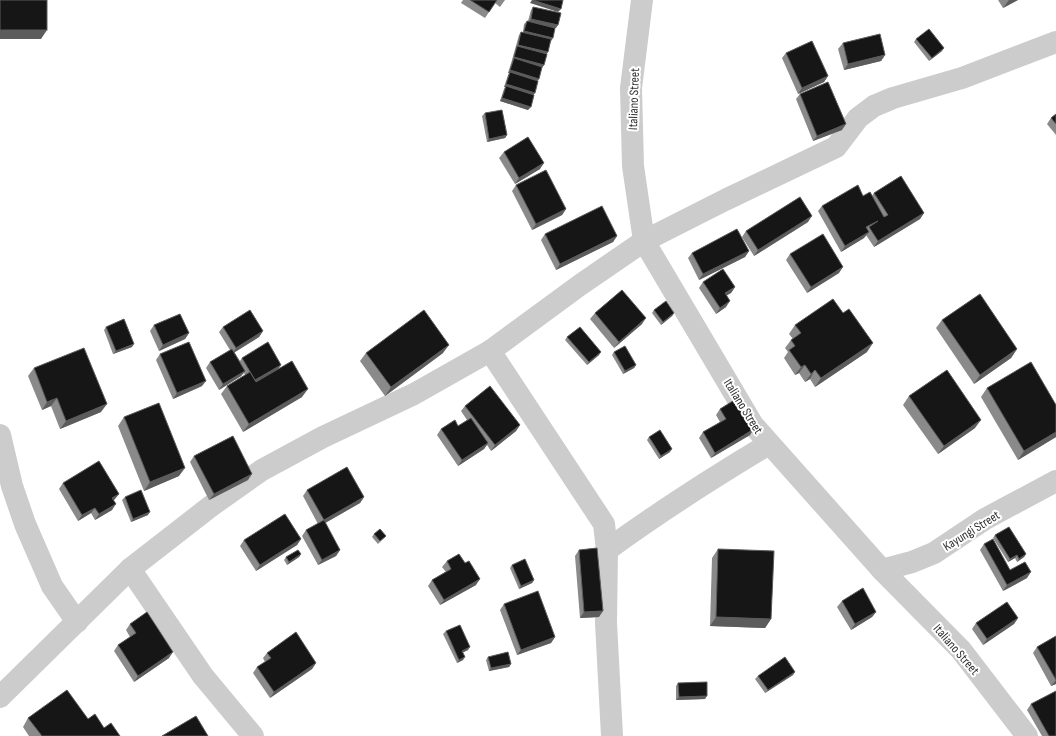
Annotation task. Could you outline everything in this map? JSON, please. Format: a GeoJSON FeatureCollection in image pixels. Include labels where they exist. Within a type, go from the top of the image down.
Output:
{"type":"FeatureCollection","features":[{"type":"Feature","properties":{"kind":"street","name":"Italiano Street"},"geometry":{"type":"LineString","coordinates":[[642,0],[631,88],[633,166],[644,242],[753,425],[882,570],[961,650],[1027,736]]}},
{"type":"Feature","properties":{"kind":"street"},"geometry":{"type":"LineString","coordinates":[[0,697],[130,569],[211,506],[262,470],[323,437],[414,394],[490,351],[580,285],[644,242],[726,200],[836,147],[858,118],[874,106],[893,98],[962,78],[1056,42]]}},
{"type":"Feature","properties":{"kind":"street"},"geometry":{"type":"LineString","coordinates":[[490,351],[604,524],[607,550],[606,623],[612,736]]}},
{"type":"Feature","properties":{"kind":"street"},"geometry":{"type":"LineString","coordinates":[[0,435],[5,477],[52,586],[77,622]]}},
{"type":"Feature","properties":{"kind":"street"},"geometry":{"type":"LineString","coordinates":[[607,550],[641,525],[770,444]]}},
{"type":"Feature","properties":{"kind":"street","name":"Kayungi Street"},"geometry":{"type":"LineString","coordinates":[[882,570],[934,554],[985,519],[1056,481]]}},
{"type":"Feature","properties":{"kind":"street"},"geometry":{"type":"LineString","coordinates":[[130,569],[203,676],[253,736]]}},
{"type":"Feature","properties":{"kind":"building"},"geometry":{"type":"Polygon","coordinates":[[[0,0],[47,0],[47,30],[0,30],[0,0]]]}},
{"type":"Feature","properties":{"kind":"building"},"geometry":{"type":"Polygon","coordinates":[[[470,0],[497,0],[489,12],[470,0]]]}},
{"type":"Feature","properties":{"kind":"building"},"geometry":{"type":"Polygon","coordinates":[[[532,0],[563,0],[561,9],[532,0]]]}},
{"type":"Feature","properties":{"kind":"building"},"geometry":{"type":"Polygon","coordinates":[[[533,7],[561,13],[558,25],[531,19],[533,7]]]}},
{"type":"Feature","properties":{"kind":"building"},"geometry":{"type":"Polygon","coordinates":[[[527,21],[555,28],[553,38],[524,31],[527,21]]]}},
{"type":"Feature","properties":{"kind":"building"},"geometry":{"type":"Polygon","coordinates":[[[929,29],[944,48],[932,58],[916,39],[929,29]]]}},
{"type":"Feature","properties":{"kind":"building"},"geometry":{"type":"Polygon","coordinates":[[[521,32],[551,39],[548,52],[518,45],[521,32]]]}},
{"type":"Feature","properties":{"kind":"building"},"geometry":{"type":"Polygon","coordinates":[[[880,34],[885,55],[848,64],[843,43],[880,34]]]}},
{"type":"Feature","properties":{"kind":"building"},"geometry":{"type":"Polygon","coordinates":[[[812,41],[828,76],[802,88],[786,53],[812,41]]]}},
{"type":"Feature","properties":{"kind":"building"},"geometry":{"type":"Polygon","coordinates":[[[517,46],[547,54],[544,65],[514,57],[517,46]]]}},
{"type":"Feature","properties":{"kind":"building"},"geometry":{"type":"Polygon","coordinates":[[[514,58],[542,67],[539,79],[510,70],[514,58]]]}},
{"type":"Feature","properties":{"kind":"building"},"geometry":{"type":"Polygon","coordinates":[[[510,72],[538,81],[535,93],[506,84],[510,72]]]}},
{"type":"Feature","properties":{"kind":"building"},"geometry":{"type":"Polygon","coordinates":[[[828,82],[846,124],[817,136],[800,94],[828,82]]]}},
{"type":"Feature","properties":{"kind":"building"},"geometry":{"type":"Polygon","coordinates":[[[506,86],[534,95],[531,107],[502,98],[506,86]]]}},
{"type":"Feature","properties":{"kind":"building"},"geometry":{"type":"Polygon","coordinates":[[[502,110],[507,135],[489,139],[485,113],[502,110]]]}},
{"type":"Feature","properties":{"kind":"building"},"geometry":{"type":"Polygon","coordinates":[[[1056,114],[1056,124],[1051,118],[1056,114]]]}},
{"type":"Feature","properties":{"kind":"building"},"geometry":{"type":"Polygon","coordinates":[[[528,137],[544,163],[519,178],[504,152],[528,137]]]}},
{"type":"Feature","properties":{"kind":"building"},"geometry":{"type":"Polygon","coordinates":[[[546,170],[566,209],[536,224],[516,185],[546,170]]]}},
{"type":"Feature","properties":{"kind":"building"},"geometry":{"type":"Polygon","coordinates":[[[901,176],[924,213],[878,241],[869,227],[878,221],[866,227],[869,232],[845,246],[822,206],[858,185],[863,196],[870,192],[884,217],[888,215],[874,193],[901,176]]]}},
{"type":"Feature","properties":{"kind":"building"},"geometry":{"type":"Polygon","coordinates":[[[800,197],[812,216],[758,250],[746,231],[800,197]]]}},
{"type":"Feature","properties":{"kind":"building"},"geometry":{"type":"Polygon","coordinates":[[[602,206],[617,236],[560,264],[545,234],[602,206]]]}},
{"type":"Feature","properties":{"kind":"building"},"geometry":{"type":"Polygon","coordinates":[[[737,229],[749,251],[703,274],[692,253],[737,229]]]}},
{"type":"Feature","properties":{"kind":"building"},"geometry":{"type":"Polygon","coordinates":[[[823,234],[843,267],[811,287],[790,254],[823,234]]]}},
{"type":"Feature","properties":{"kind":"building"},"geometry":{"type":"Polygon","coordinates":[[[723,269],[735,287],[725,293],[730,301],[720,308],[703,282],[723,269]]]}},
{"type":"Feature","properties":{"kind":"building"},"geometry":{"type":"Polygon","coordinates":[[[622,290],[646,318],[619,342],[595,313],[622,290]]]}},
{"type":"Feature","properties":{"kind":"building"},"geometry":{"type":"Polygon","coordinates":[[[980,294],[1017,349],[980,375],[942,320],[980,294]]]}},
{"type":"Feature","properties":{"kind":"building"},"geometry":{"type":"Polygon","coordinates":[[[833,299],[843,313],[849,309],[873,343],[821,378],[815,370],[811,374],[805,365],[801,367],[789,350],[795,346],[791,340],[801,333],[795,325],[833,299]]]}},
{"type":"Feature","properties":{"kind":"building"},"geometry":{"type":"Polygon","coordinates":[[[666,301],[674,313],[663,322],[654,310],[666,301]]]}},
{"type":"Feature","properties":{"kind":"building"},"geometry":{"type":"Polygon","coordinates":[[[250,310],[263,331],[236,348],[223,327],[250,310]]]}},
{"type":"Feature","properties":{"kind":"building"},"geometry":{"type":"Polygon","coordinates":[[[424,310],[449,345],[391,387],[366,353],[424,310]]]}},
{"type":"Feature","properties":{"kind":"building"},"geometry":{"type":"Polygon","coordinates":[[[180,314],[189,333],[163,345],[154,325],[180,314]]]}},
{"type":"Feature","properties":{"kind":"building"},"geometry":{"type":"Polygon","coordinates":[[[124,319],[134,344],[116,351],[106,327],[124,319]]]}},
{"type":"Feature","properties":{"kind":"building"},"geometry":{"type":"Polygon","coordinates":[[[580,327],[601,352],[589,362],[567,337],[580,327]]]}},
{"type":"Feature","properties":{"kind":"building"},"geometry":{"type":"Polygon","coordinates":[[[189,342],[206,381],[177,393],[160,354],[189,342]]]}},
{"type":"Feature","properties":{"kind":"building"},"geometry":{"type":"Polygon","coordinates":[[[268,342],[281,365],[255,380],[242,358],[268,342]]]}},
{"type":"Feature","properties":{"kind":"building"},"geometry":{"type":"Polygon","coordinates":[[[625,346],[636,365],[625,371],[614,352],[625,346]]]}},
{"type":"Feature","properties":{"kind":"building"},"geometry":{"type":"Polygon","coordinates":[[[84,348],[107,404],[66,421],[57,398],[47,402],[34,368],[84,348]]]}},
{"type":"Feature","properties":{"kind":"building"},"geometry":{"type":"Polygon","coordinates":[[[232,349],[245,371],[223,384],[210,362],[232,349]]]}},
{"type":"Feature","properties":{"kind":"building"},"geometry":{"type":"Polygon","coordinates":[[[292,361],[308,389],[249,424],[227,386],[250,372],[256,382],[292,361]]]}},
{"type":"Feature","properties":{"kind":"building"},"geometry":{"type":"Polygon","coordinates":[[[1031,362],[1056,405],[1056,432],[1024,451],[987,388],[1031,362]]]}},
{"type":"Feature","properties":{"kind":"building"},"geometry":{"type":"Polygon","coordinates":[[[947,370],[981,420],[944,446],[909,396],[947,370]]]}},
{"type":"Feature","properties":{"kind":"building"},"geometry":{"type":"Polygon","coordinates":[[[490,386],[520,425],[495,445],[465,406],[490,386]]]}},
{"type":"Feature","properties":{"kind":"building"},"geometry":{"type":"Polygon","coordinates":[[[736,399],[754,429],[715,453],[703,432],[726,419],[720,409],[736,399]]]}},
{"type":"Feature","properties":{"kind":"building"},"geometry":{"type":"Polygon","coordinates":[[[159,403],[185,468],[150,482],[124,417],[159,403]]]}},
{"type":"Feature","properties":{"kind":"building"},"geometry":{"type":"Polygon","coordinates":[[[471,418],[488,443],[462,460],[441,429],[455,420],[458,426],[471,418]]]}},
{"type":"Feature","properties":{"kind":"building"},"geometry":{"type":"Polygon","coordinates":[[[660,430],[672,449],[661,456],[649,437],[660,430]]]}},
{"type":"Feature","properties":{"kind":"building"},"geometry":{"type":"Polygon","coordinates":[[[233,436],[252,474],[214,494],[194,456],[233,436]]]}},
{"type":"Feature","properties":{"kind":"building"},"geometry":{"type":"Polygon","coordinates":[[[99,461],[119,494],[112,498],[116,504],[99,514],[95,508],[82,515],[63,483],[99,461]]]}},
{"type":"Feature","properties":{"kind":"building"},"geometry":{"type":"Polygon","coordinates":[[[347,467],[364,497],[324,520],[307,490],[347,467]]]}},
{"type":"Feature","properties":{"kind":"building"},"geometry":{"type":"Polygon","coordinates":[[[141,490],[150,512],[133,519],[125,497],[141,490]]]}},
{"type":"Feature","properties":{"kind":"building"},"geometry":{"type":"Polygon","coordinates":[[[285,514],[301,539],[260,565],[244,540],[285,514]]]}},
{"type":"Feature","properties":{"kind":"building"},"geometry":{"type":"Polygon","coordinates":[[[324,520],[340,550],[322,560],[306,530],[324,520]]]}},
{"type":"Feature","properties":{"kind":"building"},"geometry":{"type":"Polygon","coordinates":[[[1009,527],[1026,554],[1019,559],[1017,555],[1010,559],[995,535],[1009,527]]]}},
{"type":"Feature","properties":{"kind":"building"},"geometry":{"type":"Polygon","coordinates":[[[380,529],[386,536],[380,541],[374,534],[380,529]]]}},
{"type":"Feature","properties":{"kind":"building"},"geometry":{"type":"Polygon","coordinates":[[[993,539],[1010,570],[1025,562],[1031,572],[1007,585],[984,544],[993,539]]]}},
{"type":"Feature","properties":{"kind":"building"},"geometry":{"type":"Polygon","coordinates":[[[597,548],[603,611],[584,612],[579,550],[597,548]]]}},
{"type":"Feature","properties":{"kind":"building"},"geometry":{"type":"Polygon","coordinates":[[[718,549],[774,551],[771,619],[716,617],[718,549]]]}},
{"type":"Feature","properties":{"kind":"building"},"geometry":{"type":"Polygon","coordinates":[[[298,550],[301,554],[289,562],[286,557],[298,550]]]}},
{"type":"Feature","properties":{"kind":"building"},"geometry":{"type":"Polygon","coordinates":[[[459,554],[465,563],[469,561],[480,579],[444,600],[432,580],[451,569],[447,561],[459,554]]]}},
{"type":"Feature","properties":{"kind":"building"},"geometry":{"type":"Polygon","coordinates":[[[525,559],[534,580],[521,586],[512,565],[525,559]]]}},
{"type":"Feature","properties":{"kind":"building"},"geometry":{"type":"Polygon","coordinates":[[[863,588],[876,612],[855,624],[842,601],[863,588]]]}},
{"type":"Feature","properties":{"kind":"building"},"geometry":{"type":"Polygon","coordinates":[[[538,591],[555,637],[521,650],[504,604],[538,591]]]}},
{"type":"Feature","properties":{"kind":"building"},"geometry":{"type":"Polygon","coordinates":[[[1007,602],[1018,618],[987,639],[976,623],[1007,602]]]}},
{"type":"Feature","properties":{"kind":"building"},"geometry":{"type":"Polygon","coordinates":[[[147,612],[173,652],[138,676],[118,645],[136,633],[130,624],[147,612]]]}},
{"type":"Feature","properties":{"kind":"building"},"geometry":{"type":"Polygon","coordinates":[[[460,625],[470,647],[462,651],[465,657],[459,660],[446,631],[460,625]]]}},
{"type":"Feature","properties":{"kind":"building"},"geometry":{"type":"Polygon","coordinates":[[[296,632],[316,663],[274,692],[257,667],[271,658],[267,653],[296,632]]]}},
{"type":"Feature","properties":{"kind":"building"},"geometry":{"type":"Polygon","coordinates":[[[1056,636],[1056,680],[1037,647],[1056,636]]]}},
{"type":"Feature","properties":{"kind":"building"},"geometry":{"type":"Polygon","coordinates":[[[508,652],[511,664],[491,668],[488,657],[508,652]]]}},
{"type":"Feature","properties":{"kind":"building"},"geometry":{"type":"Polygon","coordinates":[[[785,657],[795,672],[768,690],[758,676],[785,657]]]}},
{"type":"Feature","properties":{"kind":"building"},"geometry":{"type":"Polygon","coordinates":[[[707,682],[707,696],[679,697],[678,683],[707,682]]]}},
{"type":"Feature","properties":{"kind":"building"},"geometry":{"type":"Polygon","coordinates":[[[67,690],[88,719],[95,714],[104,728],[111,723],[120,736],[42,736],[28,718],[67,690]]]}},
{"type":"Feature","properties":{"kind":"building"},"geometry":{"type":"Polygon","coordinates":[[[1056,691],[1056,736],[1049,736],[1031,704],[1056,691]]]}},
{"type":"Feature","properties":{"kind":"building"},"geometry":{"type":"Polygon","coordinates":[[[196,716],[208,736],[162,736],[196,716]]]}}]}
